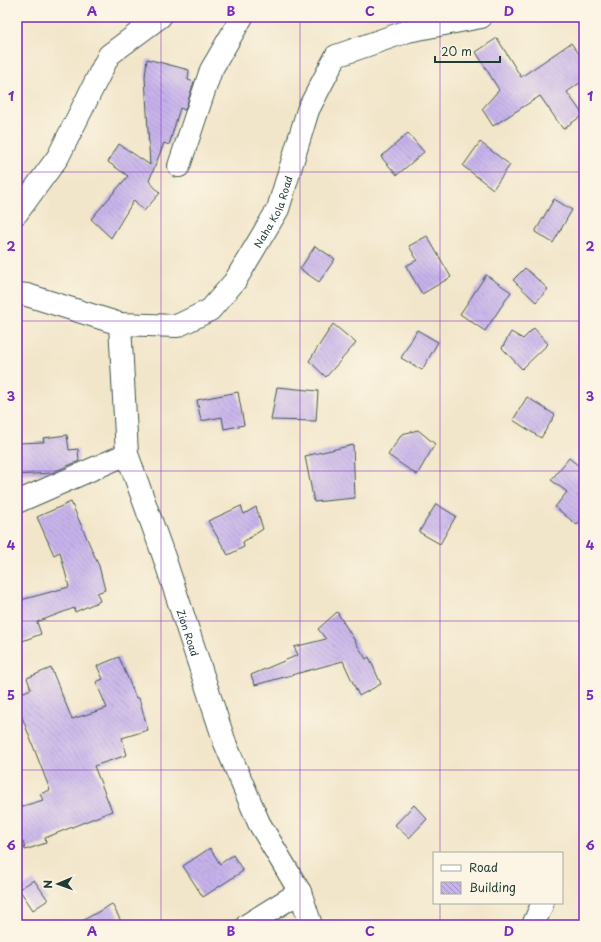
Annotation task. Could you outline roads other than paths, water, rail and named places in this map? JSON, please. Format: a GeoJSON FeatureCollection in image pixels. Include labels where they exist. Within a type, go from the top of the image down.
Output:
{"type":"FeatureCollection","features":[{"type":"Feature","properties":{"kind":"street"},"geometry":{"type":"LineString","coordinates":[[17,213],[58,157],[109,55],[160,17]]}},
{"type":"Feature","properties":{"kind":"street"},"geometry":{"type":"LineString","coordinates":[[179,166],[211,70],[242,17]]}},
{"type":"Feature","properties":{"kind":"street","name":"Naha Kola Road"},"geometry":{"type":"LineString","coordinates":[[17,294],[27,294],[120,324],[177,326],[210,310],[234,281],[278,209],[308,110],[336,56],[408,31],[481,17]]}},
{"type":"Feature","properties":{"kind":"street","name":"Zion Road"},"geometry":{"type":"LineString","coordinates":[[120,324],[127,454],[164,557],[225,743],[259,823],[300,892],[311,925]]}},
{"type":"Feature","properties":{"kind":"street"},"geometry":{"type":"LineString","coordinates":[[17,502],[127,454]]}},
{"type":"Feature","properties":{"kind":"street"},"geometry":{"type":"LineString","coordinates":[[247,925],[300,892]]}},
{"type":"Feature","properties":{"kind":"street"},"geometry":{"type":"LineString","coordinates":[[533,925],[542,905]]}}]}
